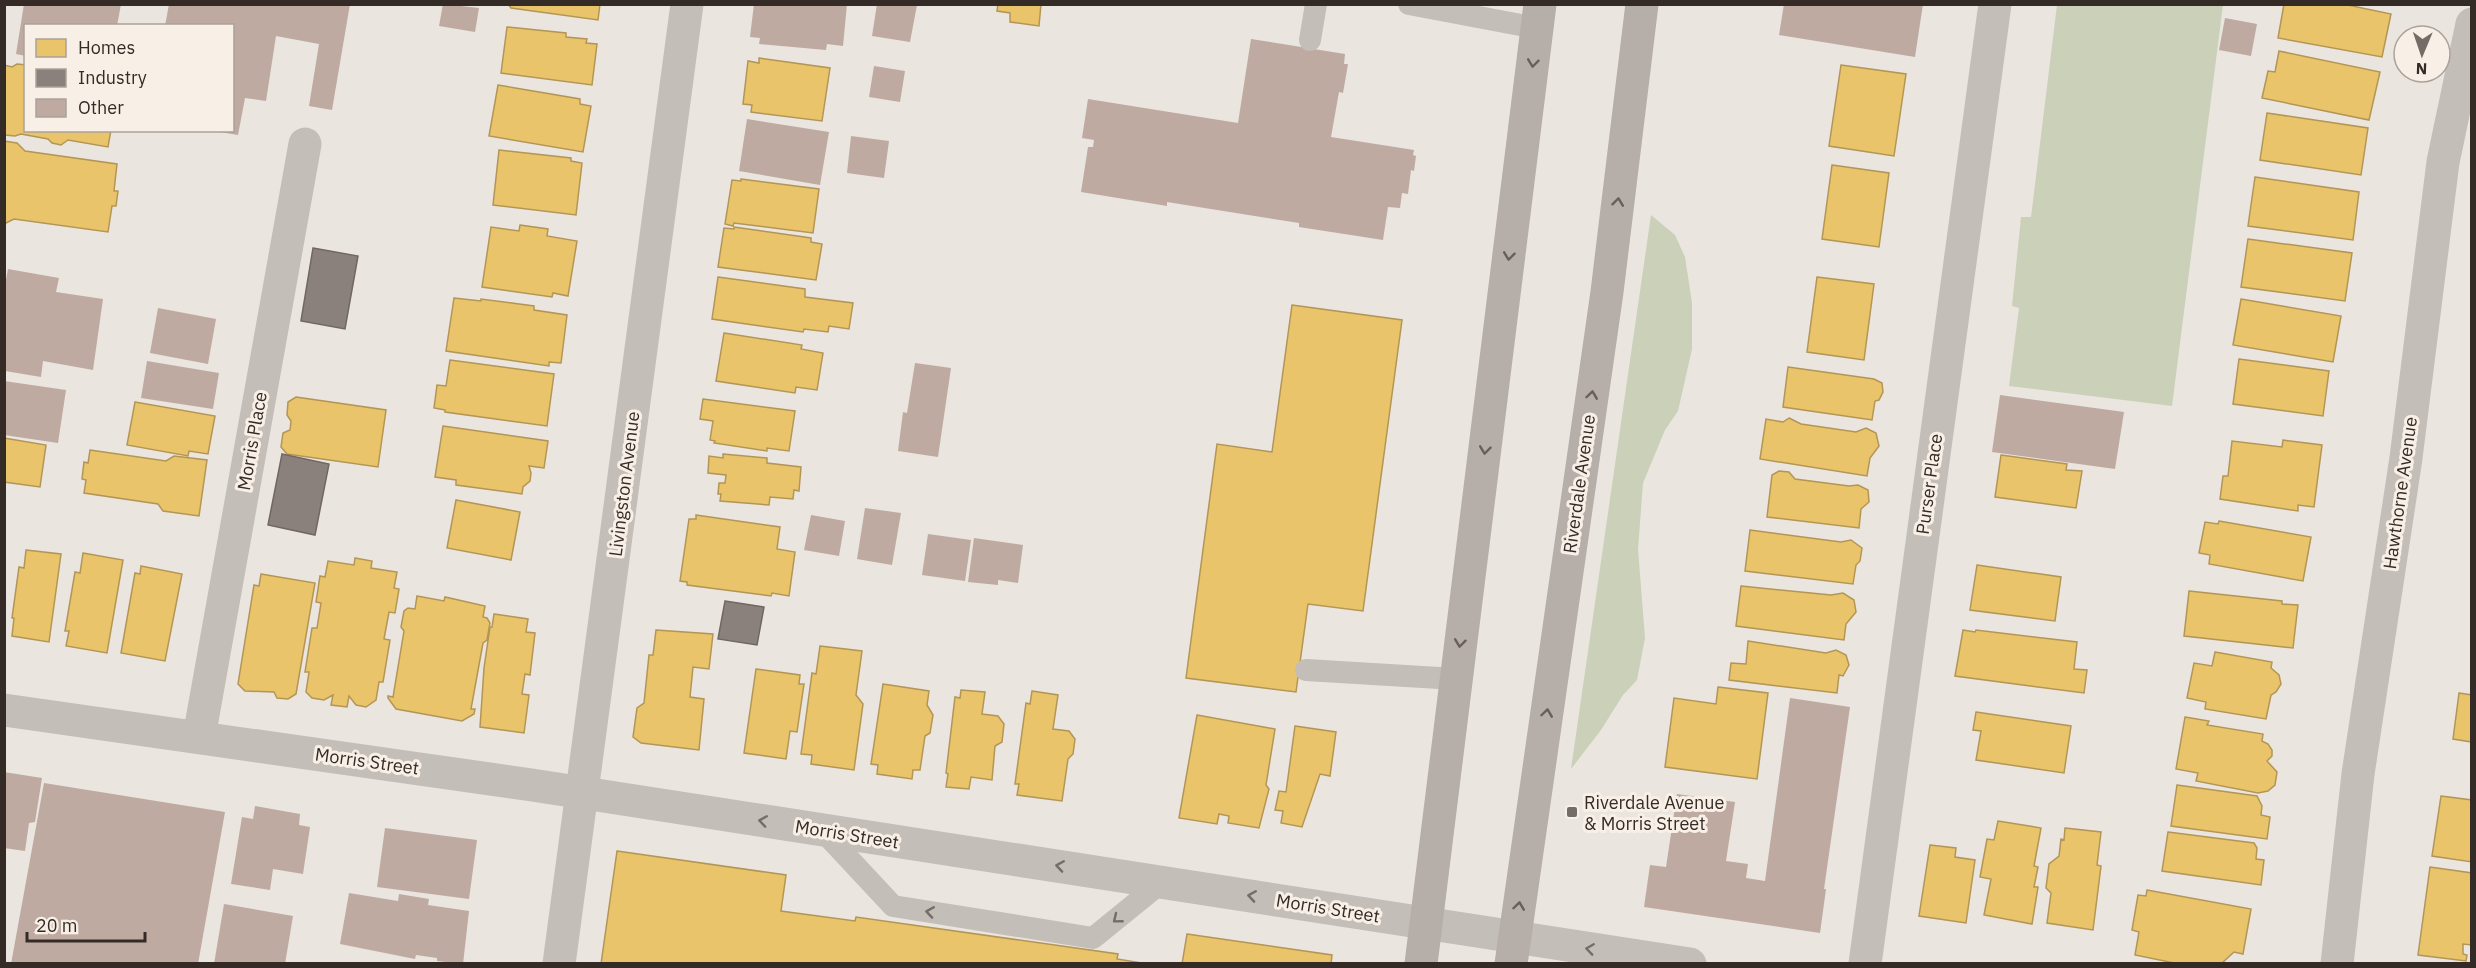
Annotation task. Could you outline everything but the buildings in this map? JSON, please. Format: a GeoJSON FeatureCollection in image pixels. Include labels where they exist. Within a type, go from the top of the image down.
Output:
{"type":"FeatureCollection","features":[{"type":"Feature","properties":{"kind":"main road","name":"Riverdale Avenue"},"geometry":{"type":"LineString","coordinates":[[1513,950],[1607,292],[1642,4]]}},
{"type":"Feature","properties":{"kind":"main road"},"geometry":{"type":"LineString","coordinates":[[1421,963],[1539,16]]}},
{"type":"Feature","properties":{"kind":"street","name":"Livingston Avenue"},"geometry":{"type":"LineString","coordinates":[[560,963],[687,4]]}},
{"type":"Feature","properties":{"kind":"street","name":"Purser Place"},"geometry":{"type":"LineString","coordinates":[[1865,963],[1995,4]]}},
{"type":"Feature","properties":{"kind":"street","name":"Hawthorne Avenue"},"geometry":{"type":"LineString","coordinates":[[2337,963],[2358,774],[2406,458],[2443,162],[2472,24]]}},
{"type":"Feature","properties":{"kind":"street","name":"Morris Place"},"geometry":{"type":"LineString","coordinates":[[199,737],[305,144]]}},
{"type":"Feature","properties":{"kind":"street","name":"Morris Street"},"geometry":{"type":"LineString","coordinates":[[4,710],[583,793],[1426,923],[1513,950],[1690,963]]}},
{"type":"Feature","properties":{"kind":"lane"},"geometry":{"type":"LineString","coordinates":[[1310,40],[1316,4]]}},
{"type":"Feature","properties":{"kind":"lane"},"geometry":{"type":"LineString","coordinates":[[1409,4],[1539,16]]}},
{"type":"Feature","properties":{"kind":"lane"},"geometry":{"type":"LineString","coordinates":[[1306,670],[1456,680]]}},
{"type":"Feature","properties":{"kind":"lane"},"geometry":{"type":"LineString","coordinates":[[822,830],[893,906],[1093,938],[1162,882]]}},
{"type":"Feature","properties":{"kind":"green space"},"geometry":{"type":"Polygon","coordinates":[[[2057,5],[2223,5],[2172,406],[2009,386],[2019,308],[2012,306],[2021,217],[2031,217],[2057,5]]]}},
{"type":"Feature","properties":{"kind":"green space"},"geometry":{"type":"Polygon","coordinates":[[[1651,215],[1675,235],[1685,257],[1692,303],[1692,349],[1678,411],[1665,430],[1643,483],[1638,549],[1645,638],[1637,680],[1623,695],[1601,730],[1571,769],[1651,215]]]}},
{"type":"Feature","properties":{"kind":"place","name":"Riverdale Avenue & Morris Street"},"geometry":{"type":"Point","coordinates":[1572,812]}}]}
